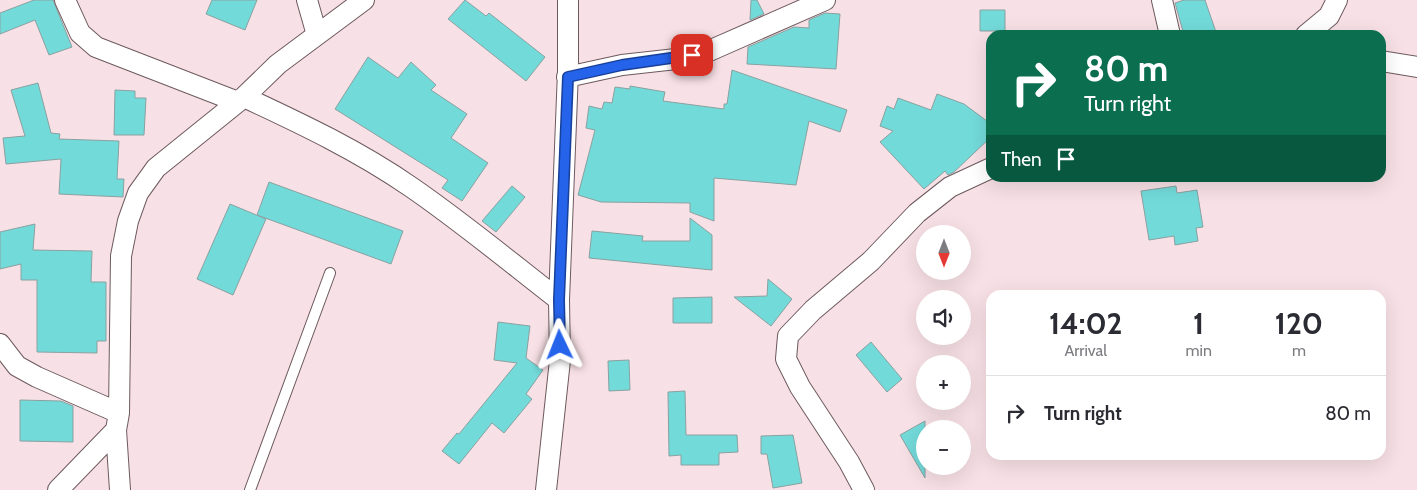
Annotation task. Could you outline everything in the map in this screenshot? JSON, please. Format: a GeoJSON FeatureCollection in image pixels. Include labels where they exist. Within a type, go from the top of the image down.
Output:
{"type":"FeatureCollection","features":[{"type":"Feature","properties":{"kind":"street"},"geometry":{"type":"LineString","coordinates":[[65,0],[80,33],[96,47],[241,100],[311,128],[364,157],[411,187],[559,300]]}},
{"type":"Feature","properties":{"kind":"street"},"geometry":{"type":"LineString","coordinates":[[308,0],[317,35]]}},
{"type":"Feature","properties":{"kind":"street"},"geometry":{"type":"LineString","coordinates":[[120,490],[118,421],[121,256],[128,221],[138,193],[156,168],[241,100],[278,64],[364,0]]}},
{"type":"Feature","properties":{"kind":"street"},"geometry":{"type":"LineString","coordinates":[[546,490],[560,360],[559,300],[568,77],[568,0]]}},
{"type":"Feature","properties":{"kind":"street"},"geometry":{"type":"LineString","coordinates":[[568,77],[622,65],[676,59],[709,51],[825,0]]}},
{"type":"Feature","properties":{"kind":"street"},"geometry":{"type":"LineString","coordinates":[[1162,0],[1169,30]]}},
{"type":"Feature","properties":{"kind":"street"},"geometry":{"type":"LineString","coordinates":[[1312,30],[1330,16],[1337,0]]}},
{"type":"Feature","properties":{"kind":"street"},"geometry":{"type":"LineString","coordinates":[[1386,62],[1417,67]]}},
{"type":"Feature","properties":{"kind":"street"},"geometry":{"type":"LineString","coordinates":[[864,490],[849,462],[800,387],[786,358],[788,336],[813,310],[871,262],[917,213],[950,187],[986,170]]}},
{"type":"Feature","properties":{"kind":"street"},"geometry":{"type":"LineString","coordinates":[[0,344],[17,366],[118,421]]}},
{"type":"Feature","properties":{"kind":"street"},"geometry":{"type":"LineString","coordinates":[[58,490],[118,421]]}},
{"type":"Feature","properties":{"kind":"lane"},"geometry":{"type":"LineString","coordinates":[[250,490],[330,273]]}},
{"type":"Feature","properties":{"kind":"building"},"geometry":{"type":"Polygon","coordinates":[[[34,0],[53,0],[72,47],[49,55],[35,20],[0,34],[0,13],[34,0]]]}},
{"type":"Feature","properties":{"kind":"building"},"geometry":{"type":"Polygon","coordinates":[[[212,0],[257,0],[245,30],[206,14],[212,0]]]}},
{"type":"Feature","properties":{"kind":"building"},"geometry":{"type":"Polygon","coordinates":[[[465,0],[486,16],[489,13],[545,57],[526,81],[448,19],[465,0]]]}},
{"type":"Feature","properties":{"kind":"building"},"geometry":{"type":"Polygon","coordinates":[[[751,0],[757,0],[764,14],[750,20],[751,0]]]}},
{"type":"Feature","properties":{"kind":"building"},"geometry":{"type":"Polygon","coordinates":[[[1184,0],[1205,0],[1215,30],[1183,30],[1175,3],[1184,0]]]}},
{"type":"Feature","properties":{"kind":"building"},"geometry":{"type":"Polygon","coordinates":[[[980,10],[1005,10],[1005,30],[980,31],[980,10]]]}},
{"type":"Feature","properties":{"kind":"building"},"geometry":{"type":"Polygon","coordinates":[[[825,13],[840,14],[836,69],[747,64],[748,47],[794,27],[809,28],[809,20],[825,13]]]}},
{"type":"Feature","properties":{"kind":"building"},"geometry":{"type":"Polygon","coordinates":[[[368,57],[398,78],[411,62],[436,85],[431,90],[467,114],[451,138],[488,163],[462,201],[442,188],[448,180],[335,109],[368,57]]]}},
{"type":"Feature","properties":{"kind":"building"},"geometry":{"type":"Polygon","coordinates":[[[732,70],[847,110],[840,132],[809,121],[796,185],[714,178],[714,221],[690,212],[690,203],[601,202],[578,195],[595,130],[586,128],[589,106],[602,109],[604,102],[612,103],[615,87],[630,89],[630,86],[665,92],[663,101],[724,109],[724,104],[727,104],[732,70]]]}},
{"type":"Feature","properties":{"kind":"building"},"geometry":{"type":"Polygon","coordinates":[[[38,83],[51,133],[60,134],[59,139],[119,141],[117,179],[124,179],[123,197],[59,194],[61,159],[6,164],[3,138],[25,136],[11,90],[38,83]]]}},
{"type":"Feature","properties":{"kind":"building"},"geometry":{"type":"Polygon","coordinates":[[[115,90],[135,91],[135,98],[146,98],[144,135],[114,135],[115,90]]]}},
{"type":"Feature","properties":{"kind":"building"},"geometry":{"type":"Polygon","coordinates":[[[937,94],[964,104],[986,120],[986,142],[954,172],[948,175],[945,171],[924,189],[880,142],[893,131],[880,126],[887,106],[894,109],[898,98],[931,110],[937,94]]]}},
{"type":"Feature","properties":{"kind":"building"},"geometry":{"type":"Polygon","coordinates":[[[269,182],[403,231],[391,264],[257,215],[269,182]]]}},
{"type":"Feature","properties":{"kind":"building"},"geometry":{"type":"Polygon","coordinates":[[[512,186],[525,197],[496,232],[482,221],[512,186]]]}},
{"type":"Feature","properties":{"kind":"building"},"geometry":{"type":"Polygon","coordinates":[[[1176,186],[1177,193],[1197,190],[1203,227],[1196,228],[1198,241],[1175,245],[1174,236],[1149,240],[1141,191],[1176,186]]]}},
{"type":"Feature","properties":{"kind":"building"},"geometry":{"type":"Polygon","coordinates":[[[230,204],[266,219],[233,295],[197,279],[230,204]]]}},
{"type":"Feature","properties":{"kind":"building"},"geometry":{"type":"Polygon","coordinates":[[[690,218],[712,235],[712,270],[589,258],[592,231],[643,236],[642,241],[690,241],[690,218]]]}},
{"type":"Feature","properties":{"kind":"building"},"geometry":{"type":"Polygon","coordinates":[[[35,224],[33,250],[92,251],[91,282],[106,282],[106,341],[97,341],[97,353],[37,352],[37,280],[21,280],[21,264],[0,269],[0,232],[35,224]]]}},
{"type":"Feature","properties":{"kind":"building"},"geometry":{"type":"Polygon","coordinates":[[[768,279],[792,299],[771,326],[734,297],[767,296],[768,279]]]}},
{"type":"Feature","properties":{"kind":"building"},"geometry":{"type":"Polygon","coordinates":[[[712,297],[712,323],[673,323],[673,298],[712,297]]]}},
{"type":"Feature","properties":{"kind":"building"},"geometry":{"type":"Polygon","coordinates":[[[498,322],[530,326],[526,358],[543,370],[526,394],[532,399],[504,433],[492,423],[459,464],[442,451],[457,433],[459,434],[517,363],[494,360],[498,322]]]}},
{"type":"Feature","properties":{"kind":"building"},"geometry":{"type":"Polygon","coordinates":[[[871,342],[902,379],[887,392],[856,355],[871,342]]]}},
{"type":"Feature","properties":{"kind":"building"},"geometry":{"type":"Polygon","coordinates":[[[629,360],[630,390],[609,391],[608,361],[629,360]]]}},
{"type":"Feature","properties":{"kind":"building"},"geometry":{"type":"Polygon","coordinates":[[[685,391],[686,435],[737,435],[738,452],[719,453],[719,465],[681,465],[681,455],[669,456],[668,392],[685,391]]]}},
{"type":"Feature","properties":{"kind":"building"},"geometry":{"type":"Polygon","coordinates":[[[20,400],[61,401],[73,406],[73,442],[20,441],[20,400]]]}},
{"type":"Feature","properties":{"kind":"building"},"geometry":{"type":"Polygon","coordinates":[[[916,426],[916,463],[900,435],[916,426]]]}},
{"type":"Feature","properties":{"kind":"building"},"geometry":{"type":"Polygon","coordinates":[[[793,435],[802,483],[773,488],[767,454],[761,454],[761,436],[793,435]]]}},
{"type":"Feature","properties":{"kind":"route"},"geometry":{"type":"LineString","coordinates":[[560,345],[559,300],[563,156],[568,77],[622,65],[676,59],[692,55]]}}]}
